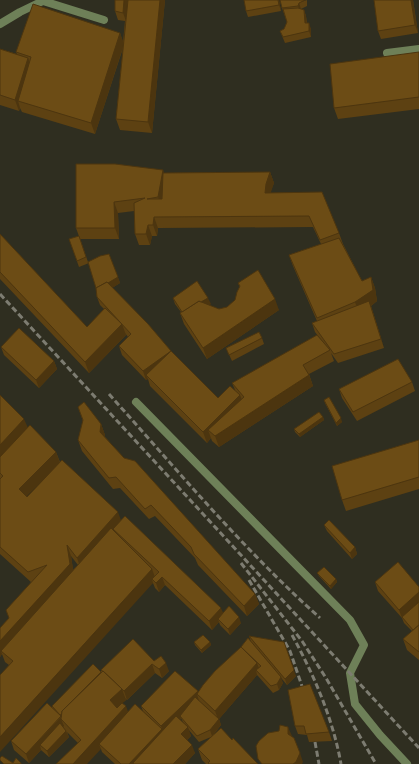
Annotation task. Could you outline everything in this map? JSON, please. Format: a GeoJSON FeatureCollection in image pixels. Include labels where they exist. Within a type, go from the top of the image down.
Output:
{"type":"FeatureCollection","features":[{"type":"Feature","properties":{"kind":"lane"},"geometry":{"type":"LineString","coordinates":[[0,24],[43,1],[104,20]]}},
{"type":"Feature","properties":{"kind":"lane"},"geometry":{"type":"LineString","coordinates":[[387,54],[419,49]]}},
{"type":"Feature","properties":{"kind":"lane"},"geometry":{"type":"LineString","coordinates":[[136,402],[350,620],[364,645],[350,673],[355,704],[380,735],[407,764]]}},
{"type":"Feature","properties":{"kind":"building"},"geometry":{"type":"Polygon","coordinates":[[[115,0],[124,0],[123,13],[115,11],[115,0]]]}},
{"type":"Feature","properties":{"kind":"building"},"geometry":{"type":"Polygon","coordinates":[[[128,0],[160,0],[148,122],[116,119],[128,0]]]}},
{"type":"Feature","properties":{"kind":"building"},"geometry":{"type":"Polygon","coordinates":[[[244,0],[278,0],[279,5],[246,11],[244,0]]]}},
{"type":"Feature","properties":{"kind":"building"},"geometry":{"type":"Polygon","coordinates":[[[280,0],[305,0],[299,3],[298,6],[282,8],[280,0]]]}},
{"type":"Feature","properties":{"kind":"building"},"geometry":{"type":"Polygon","coordinates":[[[374,0],[411,0],[415,25],[378,31],[374,0]]]}},
{"type":"Feature","properties":{"kind":"building"},"geometry":{"type":"Polygon","coordinates":[[[33,4],[120,33],[91,123],[18,101],[31,57],[16,52],[33,4]]]}},
{"type":"Feature","properties":{"kind":"building"},"geometry":{"type":"Polygon","coordinates":[[[298,8],[304,10],[305,23],[309,23],[309,31],[283,37],[280,31],[284,29],[287,22],[283,9],[298,8]]]}},
{"type":"Feature","properties":{"kind":"building"},"geometry":{"type":"Polygon","coordinates":[[[0,49],[28,58],[15,100],[0,95],[0,49]]]}},
{"type":"Feature","properties":{"kind":"building"},"geometry":{"type":"Polygon","coordinates":[[[419,52],[419,97],[334,108],[330,64],[419,52]]]}},
{"type":"Feature","properties":{"kind":"building"},"geometry":{"type":"Polygon","coordinates":[[[76,164],[115,164],[163,170],[158,197],[147,199],[162,199],[163,173],[270,172],[265,193],[322,192],[339,233],[320,240],[309,216],[154,217],[153,225],[148,225],[146,234],[135,234],[134,203],[145,198],[114,202],[115,228],[76,228],[76,164]]]}},
{"type":"Feature","properties":{"kind":"building"},"geometry":{"type":"Polygon","coordinates":[[[0,234],[87,327],[105,308],[122,324],[85,362],[0,272],[0,234]]]}},
{"type":"Feature","properties":{"kind":"building"},"geometry":{"type":"Polygon","coordinates":[[[79,236],[86,257],[77,261],[69,239],[79,236]]]}},
{"type":"Feature","properties":{"kind":"building"},"geometry":{"type":"Polygon","coordinates":[[[339,238],[362,281],[371,277],[373,290],[355,302],[317,318],[289,255],[339,238]]]}},
{"type":"Feature","properties":{"kind":"building"},"geometry":{"type":"Polygon","coordinates":[[[109,254],[118,277],[96,288],[88,262],[100,256],[109,254]]]}},
{"type":"Feature","properties":{"kind":"building"},"geometry":{"type":"Polygon","coordinates":[[[258,270],[275,299],[203,348],[180,313],[199,301],[219,309],[227,307],[235,300],[240,286],[238,283],[258,270]]]}},
{"type":"Feature","properties":{"kind":"building"},"geometry":{"type":"Polygon","coordinates":[[[197,281],[208,298],[201,302],[199,301],[182,312],[173,298],[197,281]]]}},
{"type":"Feature","properties":{"kind":"building"},"geometry":{"type":"Polygon","coordinates":[[[107,282],[148,324],[171,351],[143,371],[119,346],[131,334],[97,297],[96,288],[107,282]]]}},
{"type":"Feature","properties":{"kind":"building"},"geometry":{"type":"Polygon","coordinates":[[[369,301],[381,339],[334,354],[312,323],[369,301]]]}},
{"type":"Feature","properties":{"kind":"building"},"geometry":{"type":"Polygon","coordinates":[[[19,328],[54,361],[36,380],[1,347],[19,328]]]}},
{"type":"Feature","properties":{"kind":"building"},"geometry":{"type":"Polygon","coordinates":[[[259,332],[262,338],[229,355],[226,348],[259,332]]]}},
{"type":"Feature","properties":{"kind":"building"},"geometry":{"type":"Polygon","coordinates":[[[317,335],[330,350],[303,365],[309,375],[215,436],[208,430],[244,397],[232,383],[317,335]]]}},
{"type":"Feature","properties":{"kind":"building"},"geometry":{"type":"Polygon","coordinates":[[[171,351],[218,398],[230,386],[240,395],[203,432],[146,375],[171,351]]]}},
{"type":"Feature","properties":{"kind":"building"},"geometry":{"type":"Polygon","coordinates":[[[398,359],[412,382],[353,412],[339,389],[398,359]]]}},
{"type":"Feature","properties":{"kind":"building"},"geometry":{"type":"Polygon","coordinates":[[[0,395],[24,419],[0,445],[0,395]]]}},
{"type":"Feature","properties":{"kind":"building"},"geometry":{"type":"Polygon","coordinates":[[[329,397],[341,418],[336,423],[324,400],[329,397]]]}},
{"type":"Feature","properties":{"kind":"building"},"geometry":{"type":"Polygon","coordinates":[[[84,402],[101,424],[100,432],[124,458],[135,461],[255,594],[244,606],[194,554],[191,547],[151,505],[145,509],[116,477],[109,478],[78,440],[83,420],[78,407],[84,402]]]}},
{"type":"Feature","properties":{"kind":"building"},"geometry":{"type":"Polygon","coordinates":[[[319,412],[323,417],[299,434],[294,429],[319,412]]]}},
{"type":"Feature","properties":{"kind":"building"},"geometry":{"type":"Polygon","coordinates":[[[30,425],[56,452],[19,489],[27,497],[62,460],[118,512],[77,558],[67,545],[70,564],[0,641],[0,628],[9,618],[6,610],[47,565],[28,572],[0,547],[0,479],[3,476],[0,473],[0,457],[30,425]]]}},
{"type":"Feature","properties":{"kind":"building"},"geometry":{"type":"Polygon","coordinates":[[[419,440],[419,477],[342,500],[332,466],[419,440]]]}},
{"type":"Feature","properties":{"kind":"building"},"geometry":{"type":"Polygon","coordinates":[[[125,516],[221,608],[209,621],[162,577],[156,583],[152,579],[159,572],[113,529],[125,516]]]}},
{"type":"Feature","properties":{"kind":"building"},"geometry":{"type":"Polygon","coordinates":[[[329,520],[355,547],[350,553],[324,525],[329,520]]]}},
{"type":"Feature","properties":{"kind":"building"},"geometry":{"type":"Polygon","coordinates":[[[111,528],[152,569],[0,737],[0,675],[13,661],[1,651],[111,528]]]}},
{"type":"Feature","properties":{"kind":"building"},"geometry":{"type":"Polygon","coordinates":[[[398,562],[419,587],[419,592],[399,610],[375,582],[398,562]]]}},
{"type":"Feature","properties":{"kind":"building"},"geometry":{"type":"Polygon","coordinates":[[[324,567],[336,579],[330,586],[317,573],[324,567]]]}},
{"type":"Feature","properties":{"kind":"building"},"geometry":{"type":"Polygon","coordinates":[[[419,602],[419,625],[413,630],[402,617],[419,602]]]}},
{"type":"Feature","properties":{"kind":"building"},"geometry":{"type":"Polygon","coordinates":[[[229,606],[239,617],[228,629],[218,619],[229,606]]]}},
{"type":"Feature","properties":{"kind":"building"},"geometry":{"type":"Polygon","coordinates":[[[419,625],[419,652],[403,639],[419,625]]]}},
{"type":"Feature","properties":{"kind":"building"},"geometry":{"type":"Polygon","coordinates":[[[203,635],[210,642],[201,650],[194,642],[203,635]]]}},
{"type":"Feature","properties":{"kind":"building"},"geometry":{"type":"Polygon","coordinates":[[[249,636],[284,642],[294,670],[285,679],[249,636]]]}},
{"type":"Feature","properties":{"kind":"building"},"geometry":{"type":"Polygon","coordinates":[[[248,638],[281,677],[277,684],[271,686],[256,670],[261,666],[241,647],[248,638]]]}},
{"type":"Feature","properties":{"kind":"building"},"geometry":{"type":"Polygon","coordinates":[[[133,639],[154,661],[161,656],[166,663],[159,669],[152,664],[124,691],[101,670],[133,639]]]}},
{"type":"Feature","properties":{"kind":"building"},"geometry":{"type":"Polygon","coordinates":[[[241,647],[257,663],[215,711],[197,694],[215,671],[241,647]]]}},
{"type":"Feature","properties":{"kind":"building"},"geometry":{"type":"Polygon","coordinates":[[[93,664],[101,672],[62,711],[62,714],[60,715],[52,706],[93,664]]]}},
{"type":"Feature","properties":{"kind":"building"},"geometry":{"type":"Polygon","coordinates":[[[103,671],[122,689],[110,700],[117,708],[122,703],[126,706],[73,764],[56,764],[81,740],[61,719],[62,711],[103,671]]]}},
{"type":"Feature","properties":{"kind":"building"},"geometry":{"type":"Polygon","coordinates":[[[175,671],[198,691],[161,726],[141,706],[175,671]]]}},
{"type":"Feature","properties":{"kind":"building"},"geometry":{"type":"Polygon","coordinates":[[[310,684],[329,732],[306,734],[304,726],[295,726],[288,690],[310,684]]]}},
{"type":"Feature","properties":{"kind":"building"},"geometry":{"type":"Polygon","coordinates":[[[195,697],[219,719],[210,730],[197,736],[180,716],[195,697]]]}},
{"type":"Feature","properties":{"kind":"building"},"geometry":{"type":"Polygon","coordinates":[[[47,703],[61,716],[26,754],[11,741],[47,703]]]}},
{"type":"Feature","properties":{"kind":"building"},"geometry":{"type":"Polygon","coordinates":[[[135,704],[162,729],[129,764],[121,764],[99,744],[135,704]]]}},
{"type":"Feature","properties":{"kind":"building"},"geometry":{"type":"Polygon","coordinates":[[[176,716],[188,727],[181,734],[192,745],[173,764],[134,764],[133,763],[176,716]]]}},
{"type":"Feature","properties":{"kind":"building"},"geometry":{"type":"Polygon","coordinates":[[[60,723],[66,731],[47,751],[40,745],[60,723]]]}},
{"type":"Feature","properties":{"kind":"building"},"geometry":{"type":"Polygon","coordinates":[[[280,725],[288,727],[288,734],[294,738],[300,753],[296,762],[293,764],[262,764],[258,759],[256,746],[268,733],[279,731],[280,725]]]}},
{"type":"Feature","properties":{"kind":"building"},"geometry":{"type":"Polygon","coordinates":[[[221,728],[232,740],[233,738],[258,764],[209,764],[208,763],[210,761],[198,749],[221,728]]]}},
{"type":"Feature","properties":{"kind":"building"},"geometry":{"type":"Polygon","coordinates":[[[2,756],[13,763],[16,758],[21,764],[4,764],[0,760],[2,756]]]}},
{"type":"Feature","properties":{"kind":"railway"},"geometry":{"type":"LineString","coordinates":[[0,294],[419,748]]}},
{"type":"Feature","properties":{"kind":"railway"},"geometry":{"type":"LineString","coordinates":[[109,394],[238,537],[320,618]]}},
{"type":"Feature","properties":{"kind":"railway"},"geometry":{"type":"LineString","coordinates":[[241,563],[302,641],[326,678],[376,764]]}},
{"type":"Feature","properties":{"kind":"railway"},"geometry":{"type":"LineString","coordinates":[[249,580],[290,651],[305,695]]}},
{"type":"Feature","properties":{"kind":"railway"},"geometry":{"type":"LineString","coordinates":[[292,635],[322,698],[338,747],[341,764]]}},
{"type":"Feature","properties":{"kind":"railway"},"geometry":{"type":"LineString","coordinates":[[315,742],[319,764]]}}]}
